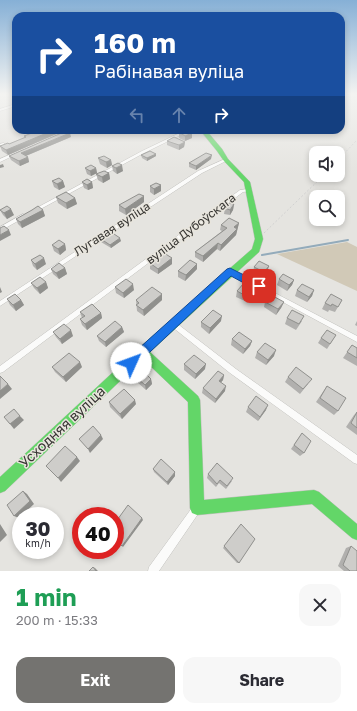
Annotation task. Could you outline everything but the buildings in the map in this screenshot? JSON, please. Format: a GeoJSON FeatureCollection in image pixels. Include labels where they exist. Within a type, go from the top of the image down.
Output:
{"type":"FeatureCollection","features":[{"type":"Feature","properties":{"kind":"street"},"geometry":{"type":"LineString","coordinates":[[59,136],[64,134]]}},
{"type":"Feature","properties":{"kind":"street"},"geometry":{"type":"LineString","coordinates":[[0,229],[143,152],[181,134]]}},
{"type":"Feature","properties":{"kind":"street"},"geometry":{"type":"LineString","coordinates":[[206,134],[220,150],[226,160],[247,182],[248,190]]}},
{"type":"Feature","properties":{"kind":"street"},"geometry":{"type":"LineString","coordinates":[[0,161],[22,151]]}},
{"type":"Feature","properties":{"kind":"street","name":"Лугавая вуліца"},"geometry":{"type":"LineString","coordinates":[[0,304],[200,172],[226,160]]}},
{"type":"Feature","properties":{"kind":"street","name":"вуліца Дубоўскага"},"geometry":{"type":"LineString","coordinates":[[0,370],[242,191],[248,190],[259,239]]}},
{"type":"Feature","properties":{"kind":"street"},"geometry":{"type":"LineString","coordinates":[[154,571],[197,508],[194,400],[142,352],[256,250],[259,239]]}},
{"type":"Feature","properties":{"kind":"street"},"geometry":{"type":"LineString","coordinates":[[230,272],[357,338]]}},
{"type":"Feature","properties":{"kind":"street"},"geometry":{"type":"LineString","coordinates":[[173,324],[233,371],[357,460]]}},
{"type":"Feature","properties":{"kind":"street","name":"Усходняя вуліца"},"geometry":{"type":"LineString","coordinates":[[0,486],[142,352]]}},
{"type":"Feature","properties":{"kind":"street"},"geometry":{"type":"LineString","coordinates":[[197,508],[314,497],[357,533]]}},
{"type":"Feature","properties":{"kind":"path"},"geometry":{"type":"LineString","coordinates":[[345,153],[357,140]]}},
{"type":"Feature","properties":{"kind":"path"},"geometry":{"type":"LineString","coordinates":[[259,239],[317,182]]}},
{"type":"Feature","properties":{"kind":"shaded area"},"geometry":{"type":"Polygon","coordinates":[[[347,242],[357,247],[357,291],[277,254],[347,242]]]}},
{"type":"Feature","properties":{"kind":"waterway"},"geometry":{"type":"LineString","coordinates":[[262,255],[348,240]]}},
{"type":"Feature","properties":{"kind":"traffic: fast"},"geometry":{"type":"LineString","coordinates":[[0,486],[173,324],[256,250],[259,239],[247,182],[226,160],[220,150],[206,134]]}},
{"type":"Feature","properties":{"kind":"traffic: fast"},"geometry":{"type":"LineString","coordinates":[[142,352],[194,400],[197,508],[314,497],[357,533]]}},
{"type":"Feature","properties":{"kind":"route"},"geometry":{"type":"LineString","coordinates":[[131,363],[230,272],[259,286]]}}]}
